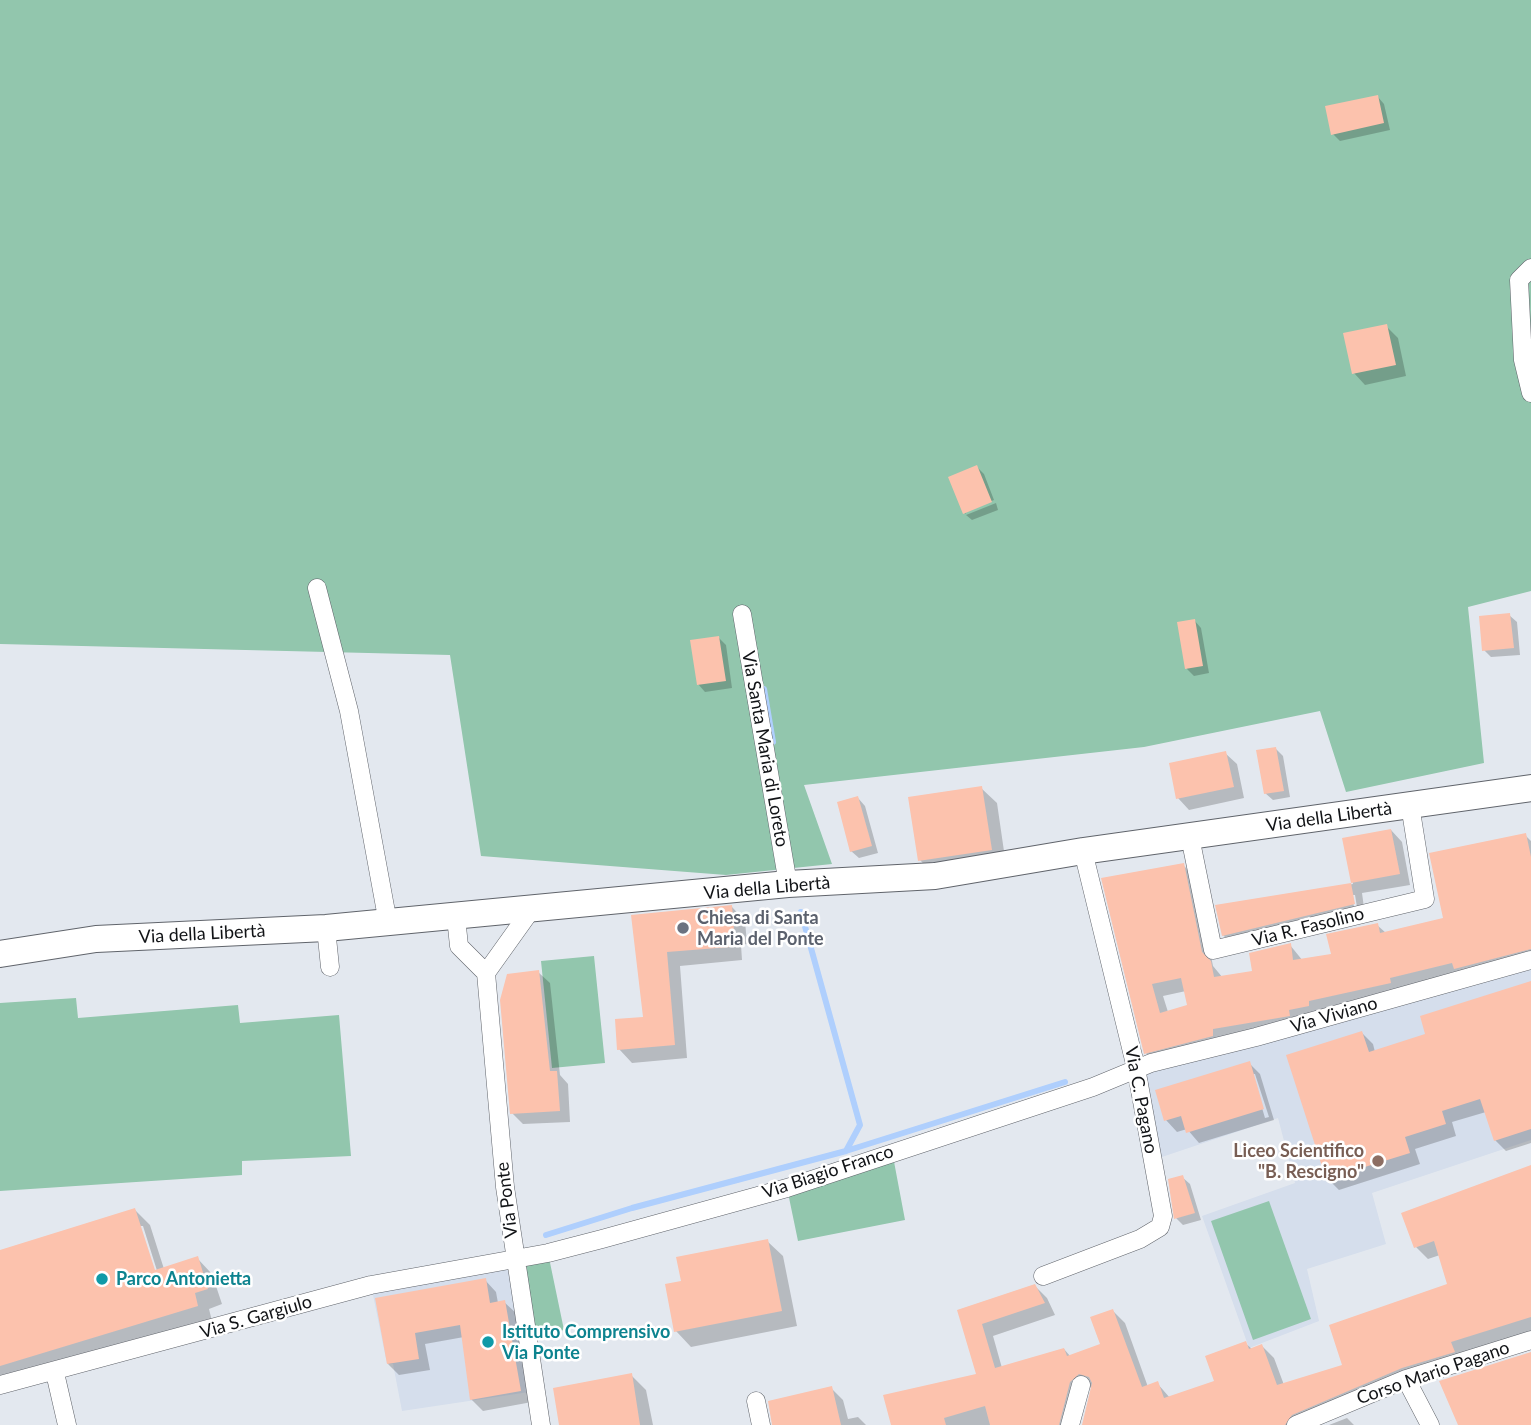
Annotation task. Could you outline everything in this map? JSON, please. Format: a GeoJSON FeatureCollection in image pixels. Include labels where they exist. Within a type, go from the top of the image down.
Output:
{"type":"FeatureCollection","features":[{"type":"Feature","properties":{"kind":"main road","name":"Via della Libertà"},"geometry":{"type":"LineString","coordinates":[[0,954],[96,939],[326,928],[788,884],[935,876],[1083,851],[1531,788]]}},
{"type":"Feature","properties":{"kind":"street"},"geometry":{"type":"LineString","coordinates":[[1531,268],[1519,280],[1523,360],[1531,393]]}},
{"type":"Feature","properties":{"kind":"street"},"geometry":{"type":"LineString","coordinates":[[317,588],[349,711],[388,923]]}},
{"type":"Feature","properties":{"kind":"street","name":"Via Santa Maria di Loreto"},"geometry":{"type":"LineString","coordinates":[[742,614],[788,884]]}},
{"type":"Feature","properties":{"kind":"street","name":"Via R. Fasolino"},"geometry":{"type":"LineString","coordinates":[[1190,837],[1213,950],[1425,898],[1410,805]]}},
{"type":"Feature","properties":{"kind":"street","name":"Via C. Pagano"},"geometry":{"type":"LineString","coordinates":[[1043,1276],[1140,1239],[1160,1227],[1163,1216],[1136,1068],[1083,851]]}},
{"type":"Feature","properties":{"kind":"street"},"geometry":{"type":"LineString","coordinates":[[456,916],[459,946],[486,973],[531,910]]}},
{"type":"Feature","properties":{"kind":"street"},"geometry":{"type":"LineString","coordinates":[[501,912],[508,927],[506,942]]}},
{"type":"Feature","properties":{"kind":"street"},"geometry":{"type":"LineString","coordinates":[[326,928],[330,968]]}},
{"type":"Feature","properties":{"kind":"street","name":"Via Viviano"},"geometry":{"type":"LineString","coordinates":[[1136,1068],[1531,960]]}},
{"type":"Feature","properties":{"kind":"street","name":"Via Ponte"},"geometry":{"type":"LineString","coordinates":[[486,973],[505,1187],[541,1425]]}},
{"type":"Feature","properties":{"kind":"street","name":"Via Biagio Franco"},"geometry":{"type":"LineString","coordinates":[[514,1258],[602,1239],[787,1188],[1093,1087],[1136,1068]]}},
{"type":"Feature","properties":{"kind":"street","name":"Via S. Gargiulo"},"geometry":{"type":"LineString","coordinates":[[0,1385],[55,1373],[371,1285],[514,1258]]}},
{"type":"Feature","properties":{"kind":"street","name":"Corso Mario Pagano"},"geometry":{"type":"LineString","coordinates":[[1296,1425],[1406,1379],[1531,1340]]}},
{"type":"Feature","properties":{"kind":"street"},"geometry":{"type":"LineString","coordinates":[[55,1373],[67,1425]]}},
{"type":"Feature","properties":{"kind":"street"},"geometry":{"type":"LineString","coordinates":[[1406,1379],[1430,1425]]}},
{"type":"Feature","properties":{"kind":"street"},"geometry":{"type":"LineString","coordinates":[[1070,1425],[1081,1385]]}},
{"type":"Feature","properties":{"kind":"street"},"geometry":{"type":"LineString","coordinates":[[756,1401],[761,1425]]}},
{"type":"Feature","properties":{"kind":"shaded area","name":"Liceo Scientifico \"B. Rescigno\""},"geometry":{"type":"Polygon","coordinates":[[[1531,960],[1531,1140],[1372,1193],[1386,1244],[1307,1269],[1319,1321],[1249,1348],[1202,1216],[1295,1183],[1278,1118],[1153,1160],[1136,1068],[1531,960]]]}},
{"type":"Feature","properties":{"kind":"shaded area"},"geometry":{"type":"Polygon","coordinates":[[[514,1258],[536,1391],[402,1411],[393,1364],[387,1364],[371,1285],[514,1258]]]}},
{"type":"Feature","properties":{"kind":"green space"},"geometry":{"type":"Polygon","coordinates":[[[0,0],[1531,0],[1531,591],[1468,607],[1484,763],[1346,792],[1320,711],[1144,747],[804,785],[832,864],[726,875],[481,856],[450,655],[0,644],[0,0]]]}},
{"type":"Feature","properties":{"kind":"green space"},"geometry":{"type":"Polygon","coordinates":[[[594,956],[605,1063],[552,1068],[541,961],[594,956]]]}},
{"type":"Feature","properties":{"kind":"green space"},"geometry":{"type":"Polygon","coordinates":[[[76,998],[78,1018],[238,1005],[240,1023],[339,1015],[351,1156],[242,1161],[242,1175],[0,1191],[0,1003],[76,998]]]}},
{"type":"Feature","properties":{"kind":"green space"},"geometry":{"type":"Polygon","coordinates":[[[892,1151],[905,1220],[798,1241],[787,1188],[892,1151]]]}},
{"type":"Feature","properties":{"kind":"green space"},"geometry":{"type":"Polygon","coordinates":[[[1269,1201],[1311,1319],[1253,1340],[1211,1221],[1269,1201]]]}},
{"type":"Feature","properties":{"kind":"green space"},"geometry":{"type":"Polygon","coordinates":[[[548,1253],[564,1330],[529,1338],[514,1258],[548,1253]]]}},
{"type":"Feature","properties":{"kind":"building"},"geometry":{"type":"Polygon","coordinates":[[[1378,95],[1384,123],[1331,135],[1325,106],[1378,95]]]}},
{"type":"Feature","properties":{"kind":"building"},"geometry":{"type":"Polygon","coordinates":[[[1387,324],[1396,365],[1352,374],[1343,333],[1387,324]]]}},
{"type":"Feature","properties":{"kind":"building"},"geometry":{"type":"Polygon","coordinates":[[[977,465],[992,502],[963,514],[948,477],[977,465]]]}},
{"type":"Feature","properties":{"kind":"building"},"geometry":{"type":"Polygon","coordinates":[[[1510,613],[1514,648],[1482,651],[1479,616],[1510,613]]]}},
{"type":"Feature","properties":{"kind":"building"},"geometry":{"type":"Polygon","coordinates":[[[1195,619],[1203,666],[1185,669],[1177,622],[1195,619]]]}},
{"type":"Feature","properties":{"kind":"building"},"geometry":{"type":"Polygon","coordinates":[[[719,636],[726,681],[697,685],[690,640],[719,636]]]}},
{"type":"Feature","properties":{"kind":"building"},"geometry":{"type":"Polygon","coordinates":[[[1276,747],[1284,791],[1264,794],[1256,750],[1276,747]]]}},
{"type":"Feature","properties":{"kind":"building"},"geometry":{"type":"Polygon","coordinates":[[[1226,751],[1234,787],[1176,799],[1169,763],[1226,751]]]}},
{"type":"Feature","properties":{"kind":"building"},"geometry":{"type":"Polygon","coordinates":[[[982,786],[992,850],[918,861],[908,797],[982,786]]]}},
{"type":"Feature","properties":{"kind":"building"},"geometry":{"type":"Polygon","coordinates":[[[858,796],[872,846],[850,852],[837,802],[858,796]]]}},
{"type":"Feature","properties":{"kind":"building"},"geometry":{"type":"Polygon","coordinates":[[[1391,829],[1400,874],[1351,883],[1342,838],[1391,829]]]}},
{"type":"Feature","properties":{"kind":"building"},"geometry":{"type":"Polygon","coordinates":[[[1526,833],[1531,857],[1531,949],[1454,969],[1452,963],[1390,978],[1391,983],[1309,1001],[1309,1006],[1289,1010],[1290,1016],[1213,1029],[1213,1036],[1144,1054],[1101,878],[1184,863],[1202,952],[1211,961],[1214,977],[1252,971],[1249,953],[1291,943],[1293,960],[1331,954],[1326,934],[1378,923],[1380,933],[1443,918],[1429,853],[1526,833]],[[1181,978],[1152,984],[1160,1013],[1187,1005],[1181,978]]]}},
{"type":"Feature","properties":{"kind":"building"},"geometry":{"type":"Polygon","coordinates":[[[1351,883],[1355,904],[1222,936],[1215,905],[1351,883]]]}},
{"type":"Feature","properties":{"kind":"building"},"geometry":{"type":"Polygon","coordinates":[[[732,905],[734,931],[728,932],[730,947],[667,952],[675,1045],[617,1050],[615,1019],[643,1017],[631,915],[732,905]]]}},
{"type":"Feature","properties":{"kind":"building"},"geometry":{"type":"Polygon","coordinates":[[[539,970],[550,1071],[557,1071],[560,1111],[510,1114],[500,1000],[507,974],[539,970]]]}},
{"type":"Feature","properties":{"kind":"building"},"geometry":{"type":"Polygon","coordinates":[[[1531,981],[1531,1129],[1494,1141],[1480,1099],[1442,1111],[1446,1124],[1405,1137],[1410,1153],[1326,1179],[1286,1055],[1362,1031],[1369,1052],[1425,1034],[1420,1016],[1531,981]]]}},
{"type":"Feature","properties":{"kind":"building"},"geometry":{"type":"Polygon","coordinates":[[[1250,1061],[1264,1109],[1186,1133],[1181,1116],[1164,1121],[1155,1090],[1250,1061]]]}},
{"type":"Feature","properties":{"kind":"building"},"geometry":{"type":"Polygon","coordinates":[[[1531,1165],[1531,1317],[1451,1342],[1455,1352],[1402,1368],[1292,1415],[1285,1425],[1082,1425],[1092,1383],[1089,1377],[1079,1374],[1070,1382],[1059,1425],[990,1425],[985,1406],[944,1418],[946,1425],[891,1425],[883,1395],[976,1374],[957,1310],[1035,1284],[1045,1303],[982,1324],[995,1368],[1064,1348],[1067,1356],[1100,1344],[1090,1317],[1113,1309],[1142,1387],[1158,1381],[1164,1398],[1214,1381],[1205,1356],[1246,1341],[1249,1349],[1262,1344],[1277,1385],[1342,1365],[1329,1325],[1447,1284],[1434,1241],[1414,1248],[1401,1213],[1531,1165]]]}},
{"type":"Feature","properties":{"kind":"building"},"geometry":{"type":"Polygon","coordinates":[[[1183,1175],[1195,1213],[1174,1219],[1168,1179],[1183,1175]]]}},
{"type":"Feature","properties":{"kind":"building","name":"Parco Antonietta"},"geometry":{"type":"Polygon","coordinates":[[[135,1208],[155,1270],[198,1256],[208,1289],[195,1293],[198,1306],[0,1366],[0,1250],[135,1208]]]}},
{"type":"Feature","properties":{"kind":"building"},"geometry":{"type":"Polygon","coordinates":[[[768,1239],[782,1311],[674,1332],[665,1284],[681,1281],[676,1257],[768,1239]]]}},
{"type":"Feature","properties":{"kind":"building","name":"Istituto Comprensivo Via Ponte"},"geometry":{"type":"Polygon","coordinates":[[[486,1278],[490,1303],[505,1300],[521,1391],[470,1400],[460,1325],[415,1333],[419,1359],[387,1364],[375,1298],[486,1278]]]}},
{"type":"Feature","properties":{"kind":"building"},"geometry":{"type":"Polygon","coordinates":[[[1531,1352],[1531,1425],[1458,1425],[1439,1381],[1531,1352]]]}},
{"type":"Feature","properties":{"kind":"building"},"geometry":{"type":"Polygon","coordinates":[[[632,1373],[640,1425],[559,1425],[553,1388],[632,1373]]]}},
{"type":"Feature","properties":{"kind":"building"},"geometry":{"type":"Polygon","coordinates":[[[832,1386],[841,1425],[772,1425],[768,1401],[832,1386]]]}},
{"type":"Feature","properties":{"kind":"waterway"},"geometry":{"type":"LineString","coordinates":[[764,689],[773,742]]}},
{"type":"Feature","properties":{"kind":"waterway"},"geometry":{"type":"LineString","coordinates":[[801,912],[860,1125],[846,1151]]}},
{"type":"Feature","properties":{"kind":"waterway"},"geometry":{"type":"LineString","coordinates":[[546,1235],[632,1208],[846,1151],[1065,1082]]}},
{"type":"Feature","properties":{"kind":"place","name":"Chiesa di Santa Maria del Ponte"},"geometry":{"type":"Point","coordinates":[683,928]}},
{"type":"Feature","properties":{"kind":"place","name":"Liceo Scientifico \"B. Rescigno\""},"geometry":{"type":"Point","coordinates":[1378,1161]}},
{"type":"Feature","properties":{"kind":"place","name":"Parco Antonietta"},"geometry":{"type":"Point","coordinates":[102,1279]}},
{"type":"Feature","properties":{"kind":"place","name":"Istituto Comprensivo Via Ponte"},"geometry":{"type":"Point","coordinates":[488,1342]}}]}
